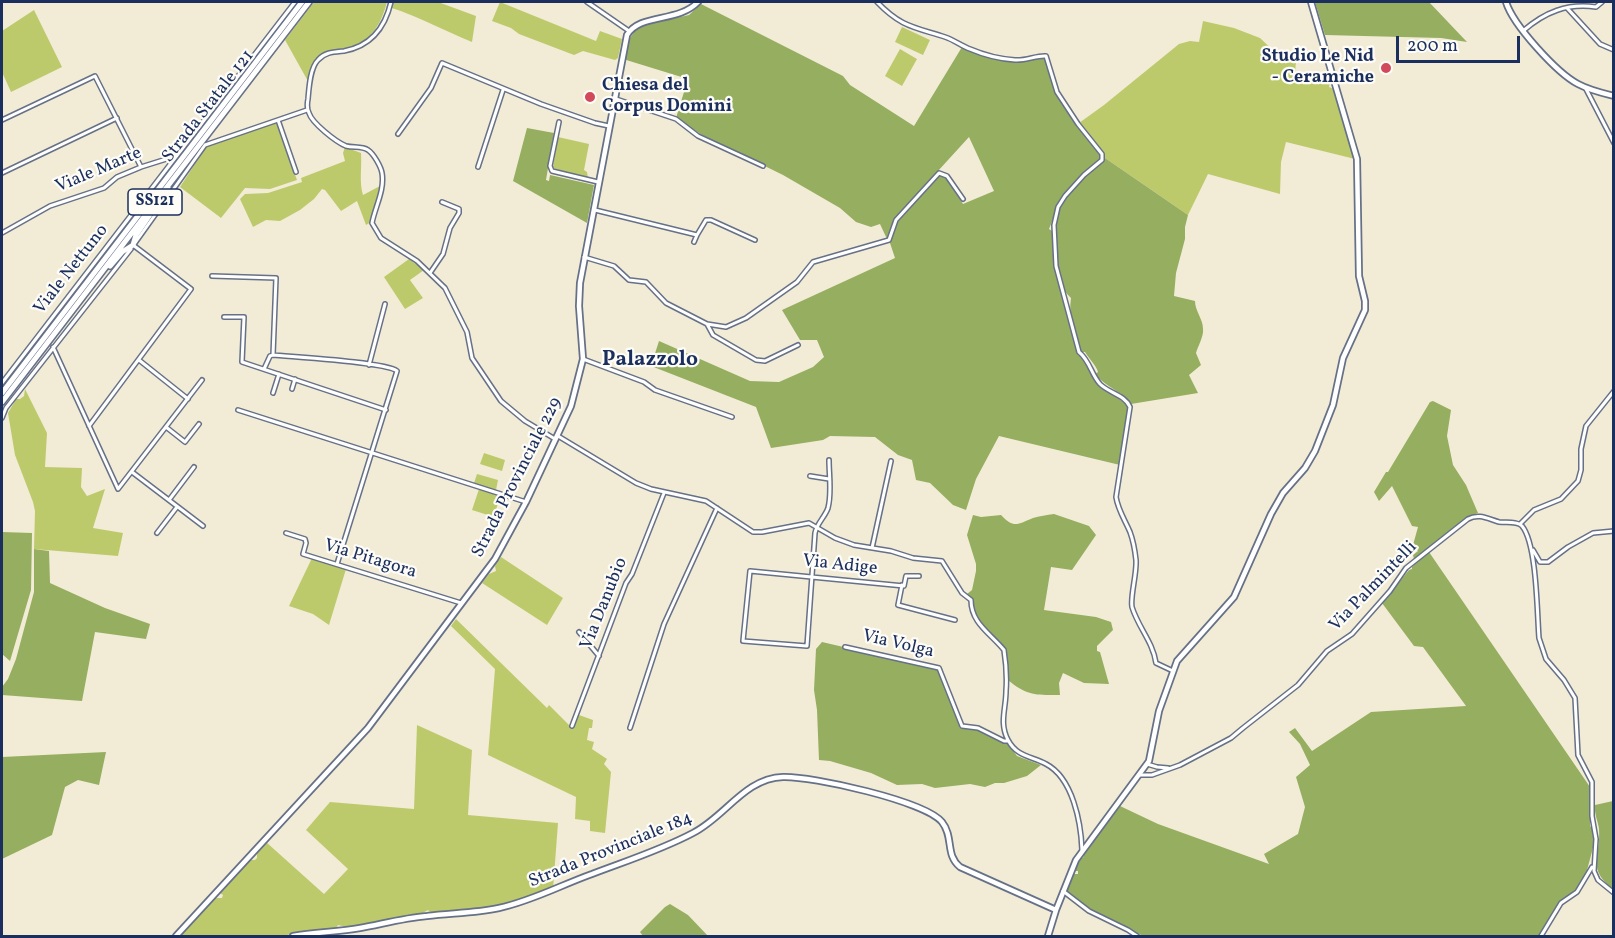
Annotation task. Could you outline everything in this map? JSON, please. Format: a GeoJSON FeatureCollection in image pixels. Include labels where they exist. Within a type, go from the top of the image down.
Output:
{"type":"FeatureCollection","features":[{"type":"Feature","properties":{"kind":"main road","name":"Strada Statale 121"},"geometry":{"type":"LineString","coordinates":[[2,393],[302,2]]}},
{"type":"Feature","properties":{"kind":"main road","name":"Strada Statale 121"},"geometry":{"type":"LineString","coordinates":[[2,402],[309,2]]}},
{"type":"Feature","properties":{"kind":"main road"},"geometry":{"type":"LineString","coordinates":[[96,279],[106,272],[122,252],[133,245],[136,235],[166,195],[170,182]]}},
{"type":"Feature","properties":{"kind":"street","name":"Viale Nettuno"},"geometry":{"type":"LineString","coordinates":[[2,383],[296,2]]}},
{"type":"Feature","properties":{"kind":"street"},"geometry":{"type":"LineString","coordinates":[[391,2],[382,26],[369,41],[346,50],[330,52],[318,60],[313,70],[308,110],[311,118],[335,140],[348,147],[367,149],[371,152],[382,174],[379,200],[372,220],[373,226],[384,241],[417,261],[439,281],[450,296],[467,332],[472,358],[501,401],[525,421],[636,483],[664,493],[700,498],[753,532],[805,523],[816,526],[841,541],[913,558],[940,560],[969,598],[971,610],[980,627],[1004,650],[1007,689],[1003,722],[1008,741],[1020,755],[1050,767],[1069,790],[1082,829],[1083,850]]}},
{"type":"Feature","properties":{"kind":"street"},"geometry":{"type":"LineString","coordinates":[[587,2],[629,31],[644,22],[682,14],[698,2]]}},
{"type":"Feature","properties":{"kind":"street"},"geometry":{"type":"LineString","coordinates":[[877,2],[902,23],[945,37],[987,55],[1016,60],[1046,56],[1057,92],[1078,124],[1102,154],[1102,160],[1077,182],[1058,207],[1054,229],[1056,266],[1079,352],[1085,356],[1101,384],[1127,401],[1130,407],[1116,497],[1117,506],[1130,532],[1136,561],[1136,582],[1132,604],[1139,623],[1155,651],[1156,663],[1173,671]]}},
{"type":"Feature","properties":{"kind":"street"},"geometry":{"type":"LineString","coordinates":[[1048,936],[1076,860],[1147,764],[1159,711],[1180,656],[1234,597],[1267,522],[1284,493],[1311,459],[1333,405],[1341,365],[1362,319],[1365,305],[1359,276],[1357,159],[1311,2]]}},
{"type":"Feature","properties":{"kind":"street"},"geometry":{"type":"LineString","coordinates":[[1506,2],[1512,16],[1523,30],[1562,72],[1586,88],[1614,96]]}},
{"type":"Feature","properties":{"kind":"street"},"geometry":{"type":"LineString","coordinates":[[1523,30],[1544,15],[1579,5],[1596,7],[1602,2]]}},
{"type":"Feature","properties":{"kind":"street"},"geometry":{"type":"LineString","coordinates":[[1567,8],[1600,44],[1614,50]]}},
{"type":"Feature","properties":{"kind":"street","name":"Strada Provinciale 229"},"geometry":{"type":"LineString","coordinates":[[176,936],[368,728],[501,549],[526,502],[571,406],[583,359],[579,294],[584,257],[629,31]]}},
{"type":"Feature","properties":{"kind":"street"},"geometry":{"type":"LineString","coordinates":[[398,134],[431,88],[442,63],[503,90],[609,126]]}},
{"type":"Feature","properties":{"kind":"street"},"geometry":{"type":"LineString","coordinates":[[2,120],[96,76],[141,167]]}},
{"type":"Feature","properties":{"kind":"street"},"geometry":{"type":"LineString","coordinates":[[1586,88],[1614,143]]}},
{"type":"Feature","properties":{"kind":"street"},"geometry":{"type":"LineString","coordinates":[[478,167],[503,90]]}},
{"type":"Feature","properties":{"kind":"street"},"geometry":{"type":"LineString","coordinates":[[614,98],[676,119],[698,136],[763,166]]}},
{"type":"Feature","properties":{"kind":"street"},"geometry":{"type":"LineString","coordinates":[[2,418],[6,408],[133,245],[205,145],[308,110]]}},
{"type":"Feature","properties":{"kind":"street"},"geometry":{"type":"LineString","coordinates":[[2,173],[117,118]]}},
{"type":"Feature","properties":{"kind":"street"},"geometry":{"type":"LineString","coordinates":[[278,120],[296,172]]}},
{"type":"Feature","properties":{"kind":"street"},"geometry":{"type":"LineString","coordinates":[[559,122],[550,166],[552,171],[598,182]]}},
{"type":"Feature","properties":{"kind":"street","name":"Viale Marte"},"geometry":{"type":"LineString","coordinates":[[2,233],[50,206],[104,188],[117,177],[141,167],[178,156]]}},
{"type":"Feature","properties":{"kind":"street"},"geometry":{"type":"LineString","coordinates":[[584,257],[615,266],[629,280],[646,282],[666,303],[707,324],[726,327],[746,318],[797,282],[813,262],[889,240],[896,220],[939,173],[947,176],[963,199]]}},
{"type":"Feature","properties":{"kind":"street"},"geometry":{"type":"LineString","coordinates":[[430,273],[443,254],[450,228],[459,213],[459,209],[442,202]]}},
{"type":"Feature","properties":{"kind":"street"},"geometry":{"type":"LineString","coordinates":[[593,209],[698,235]]}},
{"type":"Feature","properties":{"kind":"street"},"geometry":{"type":"LineString","coordinates":[[694,242],[708,219],[754,240]]}},
{"type":"Feature","properties":{"kind":"street"},"geometry":{"type":"LineString","coordinates":[[89,426],[191,290],[133,245]]}},
{"type":"Feature","properties":{"kind":"street"},"geometry":{"type":"LineString","coordinates":[[212,276],[276,278],[273,355]]}},
{"type":"Feature","properties":{"kind":"street"},"geometry":{"type":"LineString","coordinates":[[369,365],[385,304]]}},
{"type":"Feature","properties":{"kind":"street"},"geometry":{"type":"LineString","coordinates":[[224,317],[244,317],[242,362],[386,410]]}},
{"type":"Feature","properties":{"kind":"street"},"geometry":{"type":"LineString","coordinates":[[707,324],[712,335],[759,361],[765,361],[798,345]]}},
{"type":"Feature","properties":{"kind":"street"},"geometry":{"type":"LineString","coordinates":[[53,346],[118,489],[202,380]]}},
{"type":"Feature","properties":{"kind":"street"},"geometry":{"type":"LineString","coordinates":[[264,369],[270,356],[273,355],[397,370],[337,564]]}},
{"type":"Feature","properties":{"kind":"street"},"geometry":{"type":"LineString","coordinates":[[583,359],[644,382],[655,390],[732,417]]}},
{"type":"Feature","properties":{"kind":"street"},"geometry":{"type":"LineString","coordinates":[[139,360],[188,399]]}},
{"type":"Feature","properties":{"kind":"street"},"geometry":{"type":"LineString","coordinates":[[273,393],[279,374]]}},
{"type":"Feature","properties":{"kind":"street"},"geometry":{"type":"LineString","coordinates":[[292,389],[295,379]]}},
{"type":"Feature","properties":{"kind":"street"},"geometry":{"type":"LineString","coordinates":[[1614,391],[1586,426],[1578,481],[1561,499],[1534,510],[1520,524],[1540,562],[1548,562],[1593,533],[1614,531]]}},
{"type":"Feature","properties":{"kind":"street"},"geometry":{"type":"LineString","coordinates":[[238,410],[526,502]]}},
{"type":"Feature","properties":{"kind":"street"},"geometry":{"type":"LineString","coordinates":[[165,427],[185,442],[199,424]]}},
{"type":"Feature","properties":{"kind":"street"},"geometry":{"type":"LineString","coordinates":[[812,577],[816,526],[828,507],[829,460]]}},
{"type":"Feature","properties":{"kind":"street"},"geometry":{"type":"LineString","coordinates":[[872,548],[891,461]]}},
{"type":"Feature","properties":{"kind":"street"},"geometry":{"type":"LineString","coordinates":[[169,500],[194,467]]}},
{"type":"Feature","properties":{"kind":"street"},"geometry":{"type":"LineString","coordinates":[[132,472],[203,526]]}},
{"type":"Feature","properties":{"kind":"street"},"geometry":{"type":"LineString","coordinates":[[810,476],[829,479]]}},
{"type":"Feature","properties":{"kind":"street","name":"Via Danubio"},"geometry":{"type":"LineString","coordinates":[[572,726],[626,583],[632,574],[664,493]]}},
{"type":"Feature","properties":{"kind":"street"},"geometry":{"type":"LineString","coordinates":[[156,533],[177,507]]}},
{"type":"Feature","properties":{"kind":"street"},"geometry":{"type":"LineString","coordinates":[[630,729],[664,624],[717,508]]}},
{"type":"Feature","properties":{"kind":"street","name":"Via Palmintelli"},"geometry":{"type":"LineString","coordinates":[[1140,775],[1152,775],[1180,765],[1231,738],[1298,685],[1327,651],[1352,634],[1390,591],[1406,568],[1468,519],[1478,516],[1520,524]]}},
{"type":"Feature","properties":{"kind":"street","name":"Via Pitagora"},"geometry":{"type":"LineString","coordinates":[[286,533],[305,538],[303,554],[463,603]]}},
{"type":"Feature","properties":{"kind":"street"},"geometry":{"type":"LineString","coordinates":[[1531,546],[1541,648],[1546,659],[1573,694],[1578,755],[1592,778],[1592,816],[1596,839],[1593,864],[1577,892],[1561,903],[1548,928],[1541,936]]}},
{"type":"Feature","properties":{"kind":"street","name":"Via Adige"},"geometry":{"type":"LineString","coordinates":[[812,577],[807,646],[743,641],[750,571],[902,585],[904,585],[906,576],[919,576]]}},
{"type":"Feature","properties":{"kind":"street"},"geometry":{"type":"LineString","coordinates":[[902,585],[898,605],[955,620]]}},
{"type":"Feature","properties":{"kind":"street"},"geometry":{"type":"LineString","coordinates":[[579,632],[599,656]]}},
{"type":"Feature","properties":{"kind":"street","name":"Via Volga"},"geometry":{"type":"LineString","coordinates":[[845,647],[939,668],[962,726],[978,728],[1008,741]]}},
{"type":"Feature","properties":{"kind":"street"},"geometry":{"type":"LineString","coordinates":[[1147,764],[1170,768]]}},
{"type":"Feature","properties":{"kind":"street","name":"Strada Provinciale 184"},"geometry":{"type":"LineString","coordinates":[[292,936],[323,935],[406,918],[497,908],[542,895],[693,834],[713,821],[748,789],[767,780],[785,777],[805,778],[880,795],[928,811],[946,828],[950,854],[960,867],[1056,910]]}},
{"type":"Feature","properties":{"kind":"street"},"geometry":{"type":"LineString","coordinates":[[1593,864],[1598,880],[1614,893]]}},
{"type":"Feature","properties":{"kind":"street"},"geometry":{"type":"LineString","coordinates":[[1063,891],[1089,911],[1137,936]]}},
{"type":"Feature","properties":{"kind":"green space"},"geometry":{"type":"Polygon","coordinates":[[[314,2],[387,2],[378,25],[368,38],[346,49],[322,55],[313,66],[309,83],[285,40],[314,2]]]}},
{"type":"Feature","properties":{"kind":"green space"},"geometry":{"type":"Polygon","coordinates":[[[393,2],[438,2],[476,16],[472,42],[392,8],[393,2]]]}},
{"type":"Feature","properties":{"kind":"green space"},"geometry":{"type":"Polygon","coordinates":[[[500,2],[596,41],[600,31],[622,39],[618,58],[615,60],[583,51],[574,55],[519,34],[511,28],[492,21],[500,2]]]}},
{"type":"Feature","properties":{"kind":"green space"},"geometry":{"type":"Polygon","coordinates":[[[1315,2],[1429,2],[1467,42],[1441,38],[1325,35],[1315,2]]]}},
{"type":"Feature","properties":{"kind":"green space"},"geometry":{"type":"Polygon","coordinates":[[[701,4],[843,76],[850,85],[914,126],[962,47],[987,56],[1013,61],[1045,57],[1056,92],[1101,154],[1101,159],[1081,175],[1062,197],[1049,229],[1052,231],[1057,279],[1078,355],[1083,356],[1099,386],[1128,405],[1120,465],[999,436],[976,479],[966,510],[953,505],[930,483],[916,480],[912,460],[898,455],[875,437],[830,436],[823,440],[771,448],[756,407],[651,366],[659,341],[750,381],[779,382],[813,367],[824,357],[817,340],[800,340],[782,310],[895,258],[890,243],[897,223],[938,175],[945,176],[963,204],[994,191],[969,137],[896,217],[887,239],[880,224],[871,227],[856,222],[840,208],[783,175],[702,135],[676,118],[688,79],[623,59],[628,41],[636,29],[689,15],[701,4]]]}},
{"type":"Feature","properties":{"kind":"green space"},"geometry":{"type":"Polygon","coordinates":[[[34,10],[62,67],[11,92],[2,72],[2,31],[34,10]]]}},
{"type":"Feature","properties":{"kind":"green space"},"geometry":{"type":"Polygon","coordinates":[[[1203,21],[1234,28],[1260,38],[1279,56],[1296,61],[1295,74],[1330,82],[1329,87],[1334,89],[1343,118],[1342,122],[1355,159],[1286,142],[1281,162],[1280,194],[1208,174],[1188,215],[1105,158],[1105,154],[1079,123],[1179,44],[1190,41],[1199,42],[1203,21]]]}},
{"type":"Feature","properties":{"kind":"green space"},"geometry":{"type":"Polygon","coordinates":[[[902,27],[930,40],[923,55],[895,42],[902,27]]]}},
{"type":"Feature","properties":{"kind":"green space"},"geometry":{"type":"Polygon","coordinates":[[[900,49],[917,59],[902,86],[885,76],[900,49]]]}},
{"type":"Feature","properties":{"kind":"green space"},"geometry":{"type":"Polygon","coordinates":[[[276,122],[297,180],[270,189],[245,188],[221,218],[180,187],[206,147],[276,122]]]}},
{"type":"Feature","properties":{"kind":"green space"},"geometry":{"type":"Polygon","coordinates":[[[527,128],[554,133],[546,180],[549,181],[550,175],[594,185],[587,223],[513,181],[527,128]]]}},
{"type":"Feature","properties":{"kind":"green space"},"geometry":{"type":"Polygon","coordinates":[[[558,137],[589,144],[584,170],[588,178],[553,167],[558,137]]]}},
{"type":"Feature","properties":{"kind":"green space"},"geometry":{"type":"Polygon","coordinates":[[[345,147],[361,153],[363,195],[380,186],[371,222],[366,225],[357,201],[341,211],[322,189],[300,210],[280,221],[266,220],[253,227],[240,199],[245,194],[268,193],[302,182],[301,178],[345,161],[343,153],[345,147]]]}},
{"type":"Feature","properties":{"kind":"green space"},"geometry":{"type":"Polygon","coordinates":[[[1105,158],[1188,215],[1185,239],[1176,273],[1174,296],[1195,301],[1203,325],[1203,335],[1196,353],[1201,365],[1189,375],[1198,393],[1131,404],[1095,374],[1098,372],[1094,364],[1085,352],[1081,352],[1071,319],[1071,298],[1064,290],[1059,275],[1055,228],[1066,197],[1080,180],[1105,158]]]}},
{"type":"Feature","properties":{"kind":"green space"},"geometry":{"type":"Polygon","coordinates":[[[409,259],[424,270],[410,280],[423,298],[405,309],[384,277],[409,259]]]}},
{"type":"Feature","properties":{"kind":"green space"},"geometry":{"type":"Polygon","coordinates":[[[25,389],[47,433],[45,467],[82,468],[81,487],[87,496],[105,489],[93,528],[123,533],[118,556],[34,549],[35,511],[15,455],[8,413],[16,399],[24,396],[25,389]]]}},
{"type":"Feature","properties":{"kind":"green space"},"geometry":{"type":"Polygon","coordinates":[[[1433,401],[1451,410],[1447,436],[1453,465],[1466,485],[1478,513],[1467,517],[1414,559],[1413,555],[1418,551],[1413,545],[1418,527],[1412,526],[1392,486],[1379,501],[1374,492],[1430,402],[1433,401]]]}},
{"type":"Feature","properties":{"kind":"green space"},"geometry":{"type":"Polygon","coordinates":[[[484,453],[505,460],[502,471],[480,464],[484,453]]]}},
{"type":"Feature","properties":{"kind":"green space"},"geometry":{"type":"Polygon","coordinates":[[[477,474],[498,480],[496,490],[474,483],[477,474]]]}},
{"type":"Feature","properties":{"kind":"green space"},"geometry":{"type":"Polygon","coordinates":[[[479,489],[500,496],[494,517],[472,510],[479,489]]]}},
{"type":"Feature","properties":{"kind":"green space"},"geometry":{"type":"Polygon","coordinates":[[[1054,514],[1089,526],[1096,535],[1072,570],[1051,567],[1044,610],[1096,617],[1111,622],[1113,630],[1097,646],[1109,684],[1084,683],[1063,673],[1059,683],[1060,695],[1026,692],[1008,680],[1007,662],[1002,646],[983,628],[967,594],[972,590],[976,571],[967,535],[973,515],[981,517],[1001,515],[1009,522],[1016,524],[1035,517],[1054,514]]]}},
{"type":"Feature","properties":{"kind":"green space"},"geometry":{"type":"Polygon","coordinates":[[[2,532],[32,533],[31,590],[10,661],[2,654],[2,532]]]}},
{"type":"Feature","properties":{"kind":"green space"},"geometry":{"type":"Polygon","coordinates":[[[34,549],[49,551],[50,583],[105,608],[150,624],[146,639],[95,632],[82,701],[2,695],[2,687],[16,659],[34,592],[34,549]]]}},
{"type":"Feature","properties":{"kind":"green space"},"geometry":{"type":"Polygon","coordinates":[[[1429,552],[1590,787],[1590,826],[1594,844],[1586,874],[1576,891],[1560,902],[1540,936],[1143,936],[1092,910],[1067,892],[1073,874],[1078,874],[1078,871],[1075,871],[1081,857],[1083,858],[1120,806],[1158,824],[1269,864],[1264,854],[1298,834],[1305,807],[1296,777],[1310,765],[1300,744],[1289,732],[1295,728],[1312,751],[1371,712],[1466,706],[1423,647],[1414,646],[1382,603],[1409,570],[1429,552]]]}},
{"type":"Feature","properties":{"kind":"green space"},"geometry":{"type":"Polygon","coordinates":[[[501,557],[563,598],[547,625],[482,583],[489,574],[496,571],[495,566],[501,557]]]}},
{"type":"Feature","properties":{"kind":"green space"},"geometry":{"type":"Polygon","coordinates":[[[312,558],[346,569],[329,625],[313,614],[289,606],[312,558]]]}},
{"type":"Feature","properties":{"kind":"green space"},"geometry":{"type":"Polygon","coordinates":[[[456,619],[547,708],[549,705],[573,729],[579,715],[593,720],[587,740],[594,742],[592,749],[607,759],[604,764],[611,772],[605,833],[590,831],[590,821],[575,819],[576,797],[488,755],[495,669],[451,626],[456,619]]]}},
{"type":"Feature","properties":{"kind":"green space"},"geometry":{"type":"Polygon","coordinates":[[[822,642],[938,669],[960,728],[978,730],[1008,744],[1017,756],[1041,765],[1027,776],[1004,783],[995,783],[985,787],[970,784],[935,788],[922,784],[897,785],[871,773],[819,760],[814,690],[816,649],[822,642]]]}},
{"type":"Feature","properties":{"kind":"green space"},"geometry":{"type":"Polygon","coordinates":[[[417,725],[472,750],[468,815],[558,823],[553,889],[498,906],[431,913],[428,910],[421,914],[379,923],[357,926],[338,925],[336,929],[282,936],[179,936],[215,898],[222,898],[223,895],[220,893],[250,860],[257,858],[257,853],[266,842],[324,894],[348,869],[306,830],[330,802],[414,809],[417,725]]]}},
{"type":"Feature","properties":{"kind":"green space"},"geometry":{"type":"Polygon","coordinates":[[[106,752],[99,785],[78,780],[65,787],[52,835],[2,859],[2,757],[106,752]]]}},
{"type":"Feature","properties":{"kind":"green space"},"geometry":{"type":"Polygon","coordinates":[[[1614,801],[1613,889],[1605,882],[1597,868],[1599,829],[1595,805],[1614,801]]]}},
{"type":"Feature","properties":{"kind":"green space"},"geometry":{"type":"Polygon","coordinates":[[[670,904],[688,915],[708,936],[643,936],[640,932],[670,904]]]}},
{"type":"Feature","properties":{"kind":"place","name":"Studio Le Nid - Ceramiche"},"geometry":{"type":"Point","coordinates":[1386,68]}},
{"type":"Feature","properties":{"kind":"place","name":"Chiesa del Corpus Domini"},"geometry":{"type":"Point","coordinates":[590,97]}},
{"type":"Feature","properties":{"kind":"district","name":"Palazzolo"},"geometry":{"type":"Point","coordinates":[650,361]}}]}
